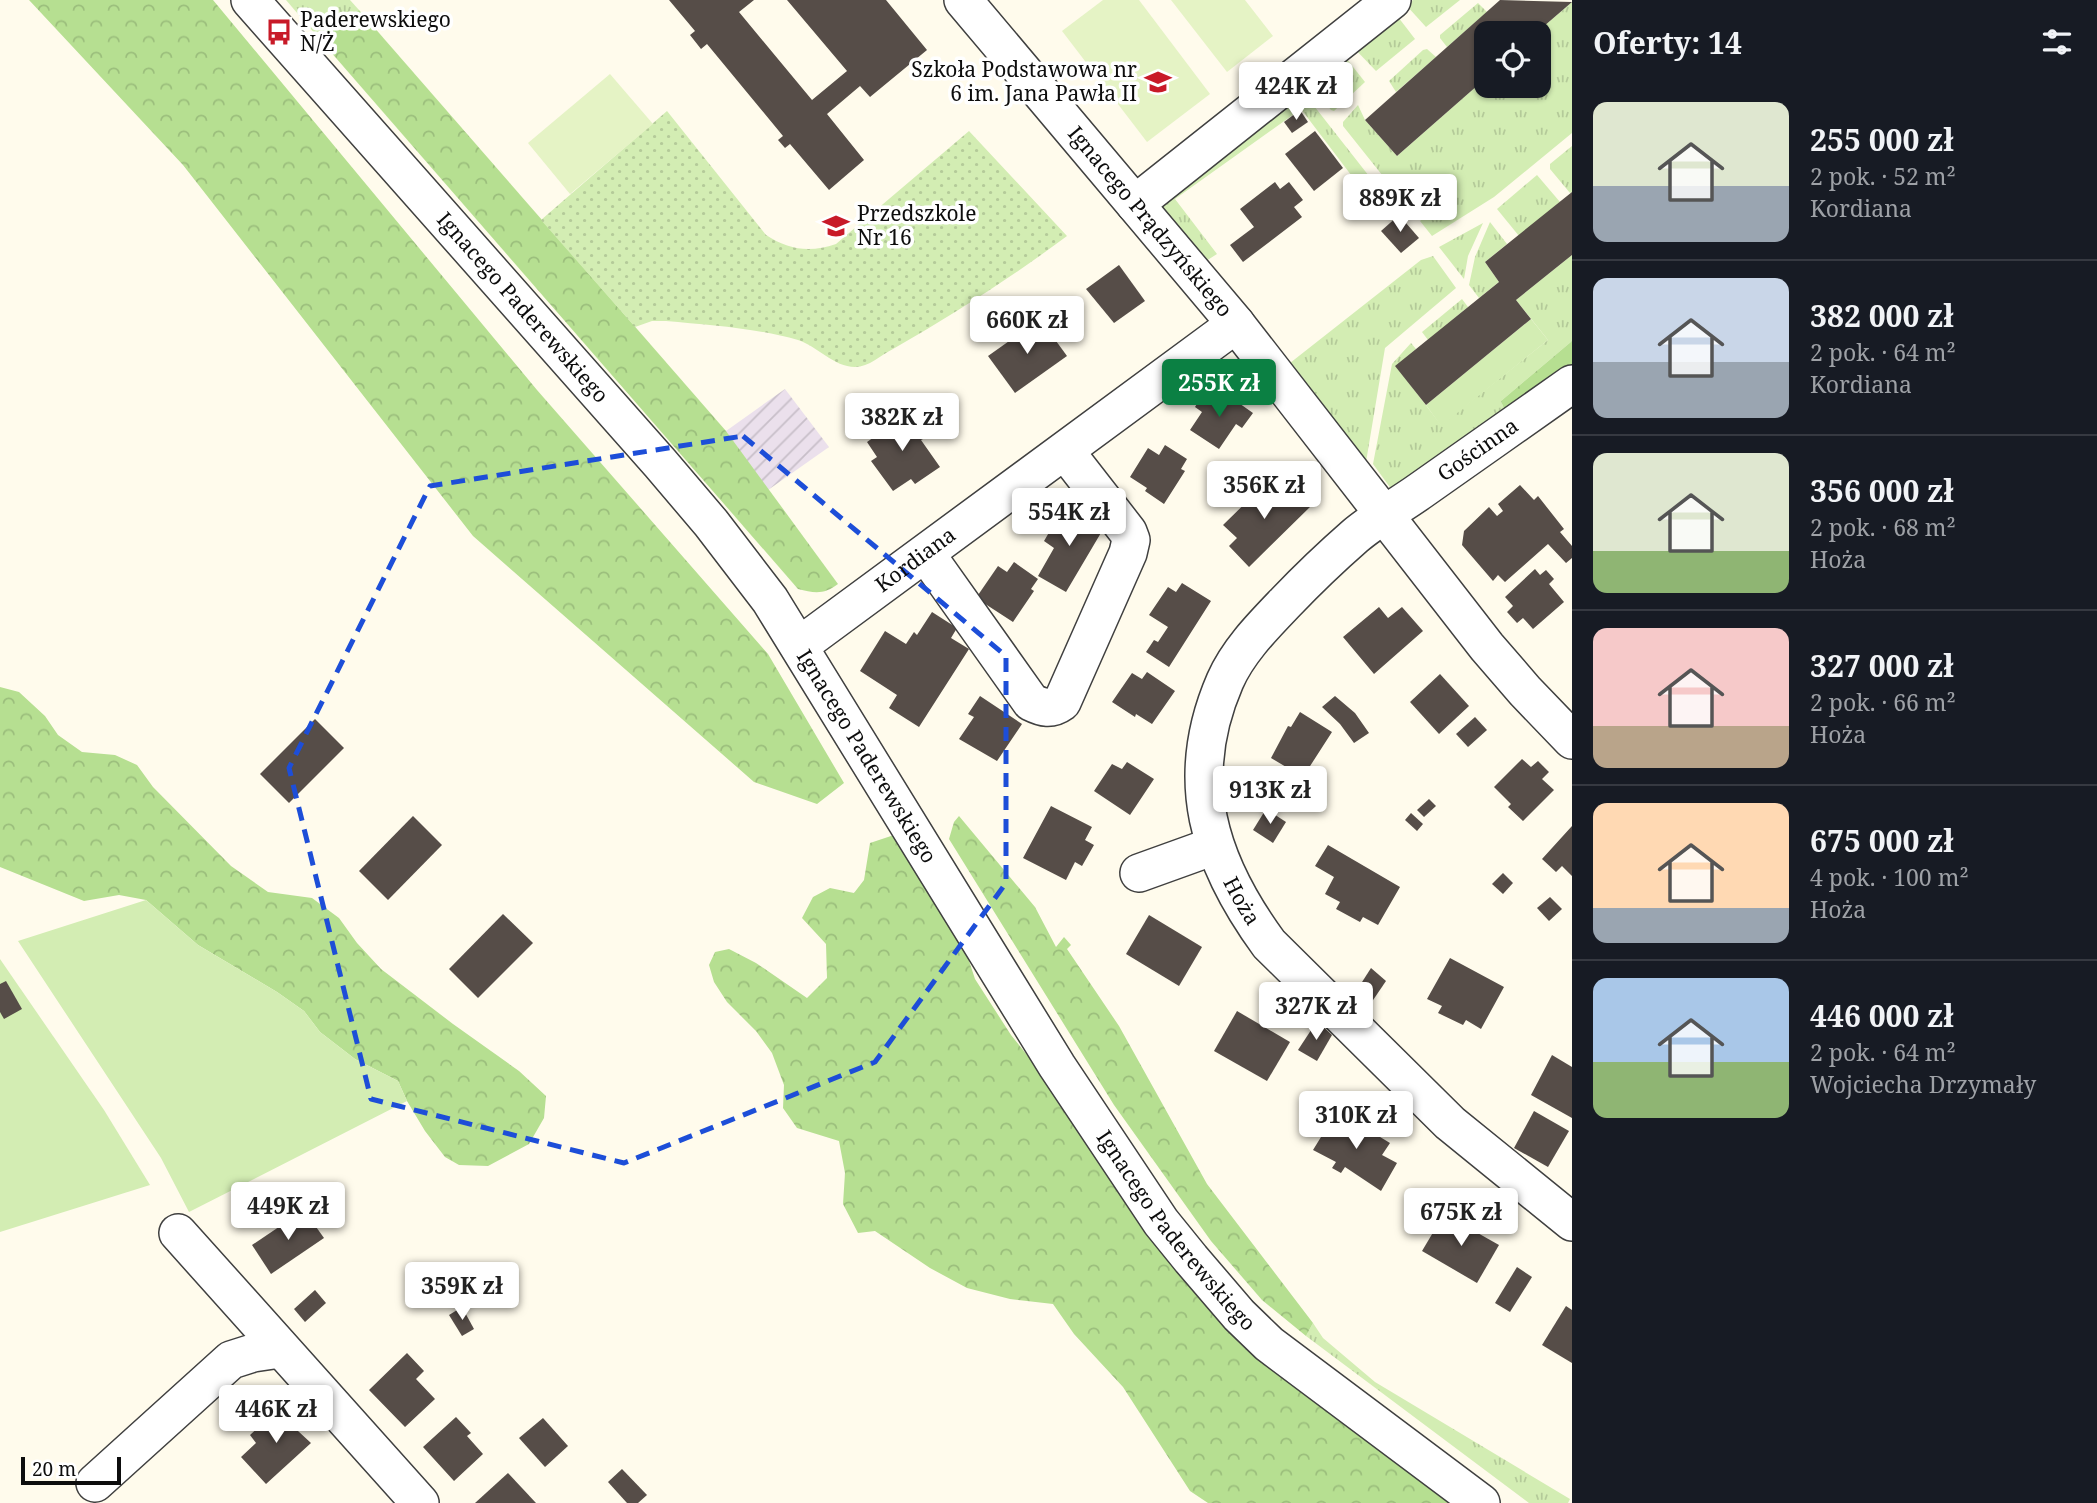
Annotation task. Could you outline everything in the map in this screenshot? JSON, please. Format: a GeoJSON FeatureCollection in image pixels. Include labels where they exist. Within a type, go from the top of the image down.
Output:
{"type":"FeatureCollection","features":[{"type":"Feature","properties":{"kind":"street","name":"Ignacego Paderewskiego"},"geometry":{"type":"LineString","coordinates":[[250,0],[703,513],[770,600],[1057,1066],[1161,1222],[1191,1259],[1239,1315],[1269,1344],[1481,1503]]}},
{"type":"Feature","properties":{"kind":"street","name":"Ignacego Prądzyńskiego"},"geometry":{"type":"LineString","coordinates":[[963,0],[1236,324],[1487,647],[1572,740]]}},
{"type":"Feature","properties":{"kind":"street"},"geometry":{"type":"LineString","coordinates":[[1135,204],[1392,0]]}},
{"type":"Feature","properties":{"kind":"street","name":"Kordiana"},"geometry":{"type":"LineString","coordinates":[[799,646],[1236,324]]}},
{"type":"Feature","properties":{"kind":"street","name":"Gościnna"},"geometry":{"type":"LineString","coordinates":[[1384,516],[1572,384]]}},
{"type":"Feature","properties":{"kind":"street"},"geometry":{"type":"LineString","coordinates":[[926,554],[1031,702],[1043,708],[1055,708],[1062,702],[1128,553],[1131,540],[1128,532],[1065,451]]}},
{"type":"Feature","properties":{"kind":"street","name":"Hoża"},"geometry":{"type":"LineString","coordinates":[[1384,516],[1357,534],[1285,603],[1238,657],[1226,680],[1214,716],[1205,766],[1205,799],[1214,846],[1225,874],[1248,915],[1269,944],[1450,1123],[1572,1222]]}},
{"type":"Feature","properties":{"kind":"street"},"geometry":{"type":"LineString","coordinates":[[1139,873],[1214,846]]}},
{"type":"Feature","properties":{"kind":"street"},"geometry":{"type":"LineString","coordinates":[[178,1233],[420,1503]]}},
{"type":"Feature","properties":{"kind":"street"},"geometry":{"type":"LineString","coordinates":[[95,1483],[231,1360],[280,1349]]}},
{"type":"Feature","properties":{"kind":"highlighted area"},"geometry":{"type":"Polygon","coordinates":[[[743,436],[1006,656],[1006,883],[875,1062],[624,1163],[371,1099],[289,768],[430,486],[743,436]]]}},
{"type":"Feature","properties":{"kind":"shaded area"},"geometry":{"type":"Polygon","coordinates":[[[785,389],[829,447],[768,490],[726,431],[785,389]]]}},
{"type":"Feature","properties":{"kind":"green space"},"geometry":{"type":"Polygon","coordinates":[[[29,0],[213,0],[537,390],[768,654],[844,783],[817,804],[754,782],[473,536],[183,165],[29,0]]]}},
{"type":"Feature","properties":{"kind":"green space"},"geometry":{"type":"Polygon","coordinates":[[[286,0],[350,0],[359,10],[316,35],[286,0]]]}},
{"type":"Feature","properties":{"kind":"green space"},"geometry":{"type":"Polygon","coordinates":[[[1103,0],[1139,0],[1210,94],[1147,142],[1062,31],[1103,0]]]}},
{"type":"Feature","properties":{"kind":"green space"},"geometry":{"type":"Polygon","coordinates":[[[1171,0],[1245,0],[1273,36],[1227,72],[1171,0]]]}},
{"type":"Feature","properties":{"kind":"green space"},"geometry":{"type":"Polygon","coordinates":[[[1413,0],[1460,0],[1426,27],[1406,5],[1413,0]]]}},
{"type":"Feature","properties":{"kind":"green space"},"geometry":{"type":"Polygon","coordinates":[[[1572,2],[1572,133],[1494,197],[1432,236],[1420,221],[1426,215],[1412,200],[1406,205],[1343,126],[1343,122],[1358,105],[1365,120],[1397,156],[1474,89],[1474,98],[1551,98],[1550,21],[1572,2]]]}},
{"type":"Feature","properties":{"kind":"green space"},"geometry":{"type":"Polygon","coordinates":[[[1478,3],[1487,12],[1447,47],[1440,35],[1478,3]]]}},
{"type":"Feature","properties":{"kind":"green space"},"geometry":{"type":"Polygon","coordinates":[[[359,10],[726,431],[838,584],[819,592],[798,589],[316,35],[359,10]]]}},
{"type":"Feature","properties":{"kind":"green space"},"geometry":{"type":"Polygon","coordinates":[[[1395,13],[1415,39],[1376,71],[1352,46],[1395,13]]]}},
{"type":"Feature","properties":{"kind":"green space"},"geometry":{"type":"Polygon","coordinates":[[[1427,49],[1436,57],[1396,92],[1389,81],[1427,49]]]}},
{"type":"Feature","properties":{"kind":"green space"},"geometry":{"type":"Polygon","coordinates":[[[1342,53],[1365,82],[1334,111],[1308,82],[1342,53]]]}},
{"type":"Feature","properties":{"kind":"green space"},"geometry":{"type":"Polygon","coordinates":[[[610,74],[653,124],[570,194],[528,143],[610,74]]]}},
{"type":"Feature","properties":{"kind":"green space"},"geometry":{"type":"Polygon","coordinates":[[[1300,88],[1376,185],[1376,192],[1370,200],[1301,109],[1175,199],[1217,254],[1206,261],[1162,206],[1300,88]]]}},
{"type":"Feature","properties":{"kind":"green space"},"geometry":{"type":"Polygon","coordinates":[[[667,111],[766,235],[791,247],[808,249],[836,244],[969,131],[1067,236],[960,309],[865,365],[855,367],[840,364],[798,340],[732,327],[652,321],[635,327],[541,220],[667,111]]]}},
{"type":"Feature","properties":{"kind":"green space"},"geometry":{"type":"Polygon","coordinates":[[[1572,146],[1570,193],[1550,169],[1550,164],[1572,146]]]}},
{"type":"Feature","properties":{"kind":"green space"},"geometry":{"type":"Polygon","coordinates":[[[1537,175],[1560,202],[1519,236],[1497,209],[1537,175]]]}},
{"type":"Feature","properties":{"kind":"green space"},"geometry":{"type":"Polygon","coordinates":[[[1490,222],[1507,244],[1485,262],[1499,282],[1479,298],[1469,285],[1475,257],[1490,222]]]}},
{"type":"Feature","properties":{"kind":"green space"},"geometry":{"type":"Polygon","coordinates":[[[1483,223],[1468,256],[1464,279],[1439,247],[1483,223]]]}},
{"type":"Feature","properties":{"kind":"green space"},"geometry":{"type":"Polygon","coordinates":[[[1572,255],[1572,341],[1501,401],[1508,419],[1392,490],[1373,464],[1392,364],[1411,343],[1416,349],[1396,366],[1441,425],[1548,340],[1516,300],[1572,255]]]}},
{"type":"Feature","properties":{"kind":"green space"},"geometry":{"type":"Polygon","coordinates":[[[1433,256],[1456,288],[1385,348],[1366,462],[1290,363],[1421,260],[1433,256]]]}},
{"type":"Feature","properties":{"kind":"green space"},"geometry":{"type":"Polygon","coordinates":[[[1462,299],[1468,307],[1428,340],[1422,332],[1462,299]]]}},
{"type":"Feature","properties":{"kind":"green space"},"geometry":{"type":"Polygon","coordinates":[[[1531,319],[1548,340],[1441,426],[1426,405],[1531,319]]]}},
{"type":"Feature","properties":{"kind":"green space"},"geometry":{"type":"Polygon","coordinates":[[[1572,341],[1572,371],[1508,419],[1501,401],[1572,341]]]}},
{"type":"Feature","properties":{"kind":"green space"},"geometry":{"type":"Polygon","coordinates":[[[0,687],[19,692],[45,716],[58,735],[82,752],[115,755],[137,765],[153,787],[231,866],[268,892],[312,898],[339,918],[381,969],[519,1071],[546,1096],[544,1118],[529,1144],[488,1166],[459,1165],[445,1157],[425,1131],[398,1081],[355,1059],[320,1032],[304,1011],[198,945],[146,900],[119,895],[84,901],[0,867],[0,687]]]}},
{"type":"Feature","properties":{"kind":"green space"},"geometry":{"type":"Polygon","coordinates":[[[959,816],[1035,907],[1056,947],[1064,937],[1071,945],[1067,949],[1119,1026],[1207,1184],[1313,1323],[1306,1336],[1262,1300],[1211,1241],[1114,1105],[949,839],[954,822],[959,816]]]}},
{"type":"Feature","properties":{"kind":"green space"},"geometry":{"type":"Polygon","coordinates":[[[894,835],[941,876],[975,979],[1011,1035],[1191,1259],[1481,1503],[1208,1503],[1190,1491],[1123,1387],[1074,1334],[1053,1304],[1010,1299],[967,1288],[930,1268],[875,1231],[858,1233],[843,1204],[845,1173],[839,1141],[797,1128],[783,1108],[784,1085],[772,1053],[756,1031],[727,1002],[714,982],[709,965],[715,952],[729,949],[756,963],[807,998],[827,978],[826,944],[802,918],[813,897],[830,888],[854,893],[864,880],[870,843],[894,835]]]}},
{"type":"Feature","properties":{"kind":"green space"},"geometry":{"type":"Polygon","coordinates":[[[146,900],[198,945],[304,1011],[320,1032],[355,1059],[398,1081],[407,1101],[189,1212],[161,1158],[18,941],[146,900]]]}},
{"type":"Feature","properties":{"kind":"green space"},"geometry":{"type":"Polygon","coordinates":[[[0,959],[104,1110],[150,1185],[0,1232],[0,959]]]}},
{"type":"Feature","properties":{"kind":"green space"},"geometry":{"type":"Polygon","coordinates":[[[1313,1323],[1323,1338],[1375,1382],[1570,1499],[1568,1503],[1529,1503],[1306,1336],[1313,1323]]]}},
{"type":"Feature","properties":{"kind":"building"},"geometry":{"type":"Polygon","coordinates":[[[669,0],[754,0],[739,12],[812,100],[847,71],[787,0],[886,0],[927,50],[870,97],[860,86],[827,114],[864,160],[829,190],[790,144],[785,148],[778,140],[783,136],[707,44],[701,49],[690,35],[695,31],[669,0]]]}},
{"type":"Feature","properties":{"kind":"building"},"geometry":{"type":"Polygon","coordinates":[[[1500,0],[1572,2],[1550,21],[1476,21],[1500,0]]]}},
{"type":"Feature","properties":{"kind":"building"},"geometry":{"type":"Polygon","coordinates":[[[1474,23],[1474,89],[1397,156],[1365,120],[1474,23]]]}},
{"type":"Feature","properties":{"kind":"building"},"geometry":{"type":"Polygon","coordinates":[[[1300,110],[1308,122],[1292,133],[1284,122],[1300,110]]]}},
{"type":"Feature","properties":{"kind":"building"},"geometry":{"type":"Polygon","coordinates":[[[1315,131],[1343,168],[1314,191],[1285,154],[1315,131]]]}},
{"type":"Feature","properties":{"kind":"building"},"geometry":{"type":"Polygon","coordinates":[[[1275,182],[1280,189],[1289,182],[1303,200],[1294,207],[1302,217],[1243,262],[1230,245],[1254,227],[1240,209],[1275,182]]]}},
{"type":"Feature","properties":{"kind":"building"},"geometry":{"type":"Polygon","coordinates":[[[1572,192],[1572,255],[1516,300],[1531,319],[1426,405],[1395,366],[1499,282],[1485,262],[1572,192]]]}},
{"type":"Feature","properties":{"kind":"building"},"geometry":{"type":"Polygon","coordinates":[[[1399,215],[1419,238],[1401,253],[1381,231],[1399,215]]]}},
{"type":"Feature","properties":{"kind":"building"},"geometry":{"type":"Polygon","coordinates":[[[1119,265],[1145,301],[1114,323],[1086,289],[1119,265]]]}},
{"type":"Feature","properties":{"kind":"building"},"geometry":{"type":"Polygon","coordinates":[[[1040,319],[1067,356],[1015,393],[988,356],[1040,319]]]}},
{"type":"Feature","properties":{"kind":"building"},"geometry":{"type":"Polygon","coordinates":[[[1203,394],[1220,402],[1226,394],[1253,413],[1242,428],[1236,424],[1219,449],[1190,430],[1202,412],[1195,407],[1203,394]]]}},
{"type":"Feature","properties":{"kind":"building"},"geometry":{"type":"Polygon","coordinates":[[[910,412],[927,437],[921,440],[940,467],[915,484],[911,479],[893,491],[871,461],[877,457],[867,442],[910,412]]]}},
{"type":"Feature","properties":{"kind":"building"},"geometry":{"type":"Polygon","coordinates":[[[1165,445],[1187,459],[1181,469],[1185,471],[1164,504],[1130,477],[1148,448],[1159,455],[1165,445]]]}},
{"type":"Feature","properties":{"kind":"building"},"geometry":{"type":"Polygon","coordinates":[[[1269,480],[1283,494],[1291,486],[1311,506],[1249,567],[1229,546],[1237,538],[1223,525],[1269,480]]]}},
{"type":"Feature","properties":{"kind":"building"},"geometry":{"type":"Polygon","coordinates":[[[1520,485],[1534,500],[1538,496],[1564,529],[1560,532],[1572,546],[1572,558],[1566,563],[1548,544],[1505,582],[1498,575],[1493,581],[1462,545],[1464,531],[1489,507],[1497,516],[1503,511],[1498,504],[1520,485]]]}},
{"type":"Feature","properties":{"kind":"building"},"geometry":{"type":"Polygon","coordinates":[[[1077,510],[1105,526],[1066,592],[1038,576],[1054,548],[1044,541],[1061,512],[1071,518],[1077,510]]]}},
{"type":"Feature","properties":{"kind":"building"},"geometry":{"type":"Polygon","coordinates":[[[1014,562],[1038,579],[1031,589],[1034,591],[1013,622],[976,598],[998,566],[1007,572],[1014,562]]]}},
{"type":"Feature","properties":{"kind":"building"},"geometry":{"type":"Polygon","coordinates":[[[1535,569],[1540,575],[1546,570],[1554,579],[1549,584],[1564,602],[1533,629],[1523,618],[1517,623],[1507,612],[1513,606],[1505,597],[1535,569]]]}},
{"type":"Feature","properties":{"kind":"building"},"geometry":{"type":"Polygon","coordinates":[[[1182,583],[1211,601],[1169,667],[1146,652],[1154,640],[1158,642],[1168,627],[1149,615],[1168,587],[1176,592],[1182,583]]]}},
{"type":"Feature","properties":{"kind":"building"},"geometry":{"type":"Polygon","coordinates":[[[1379,607],[1388,618],[1402,607],[1423,631],[1374,674],[1343,637],[1379,607]]]}},
{"type":"Feature","properties":{"kind":"building"},"geometry":{"type":"Polygon","coordinates":[[[932,612],[957,628],[951,638],[969,649],[919,727],[889,708],[897,695],[860,671],[885,631],[906,644],[914,632],[917,635],[932,612]]]}},
{"type":"Feature","properties":{"kind":"building"},"geometry":{"type":"Polygon","coordinates":[[[1147,672],[1175,691],[1152,724],[1112,702],[1132,673],[1142,679],[1147,672]]]}},
{"type":"Feature","properties":{"kind":"building"},"geometry":{"type":"Polygon","coordinates":[[[1440,674],[1469,706],[1439,734],[1410,702],[1440,674]]]}},
{"type":"Feature","properties":{"kind":"building"},"geometry":{"type":"Polygon","coordinates":[[[980,696],[1022,724],[997,761],[959,739],[974,717],[968,714],[980,696]]]}},
{"type":"Feature","properties":{"kind":"building"},"geometry":{"type":"Polygon","coordinates":[[[1335,696],[1355,713],[1369,733],[1354,743],[1340,724],[1322,707],[1335,696]]]}},
{"type":"Feature","properties":{"kind":"building"},"geometry":{"type":"Polygon","coordinates":[[[1300,712],[1332,732],[1303,777],[1271,758],[1288,726],[1291,727],[1300,712]]]}},
{"type":"Feature","properties":{"kind":"building"},"geometry":{"type":"Polygon","coordinates":[[[1475,717],[1487,730],[1468,747],[1456,734],[1475,717]]]}},
{"type":"Feature","properties":{"kind":"building"},"geometry":{"type":"Polygon","coordinates":[[[315,719],[344,748],[289,803],[260,774],[315,719]]]}},
{"type":"Feature","properties":{"kind":"building"},"geometry":{"type":"Polygon","coordinates":[[[1522,759],[1531,767],[1538,761],[1549,772],[1542,779],[1554,790],[1523,821],[1508,807],[1511,804],[1494,787],[1522,759]]]}},
{"type":"Feature","properties":{"kind":"building"},"geometry":{"type":"Polygon","coordinates":[[[1127,762],[1154,779],[1130,815],[1094,791],[1112,764],[1122,769],[1127,762]]]}},
{"type":"Feature","properties":{"kind":"building"},"geometry":{"type":"Polygon","coordinates":[[[1429,799],[1436,806],[1424,817],[1417,810],[1429,799]]]}},
{"type":"Feature","properties":{"kind":"building"},"geometry":{"type":"Polygon","coordinates":[[[1051,806],[1092,827],[1085,840],[1094,845],[1082,866],[1075,862],[1066,880],[1023,858],[1051,806]]]}},
{"type":"Feature","properties":{"kind":"building"},"geometry":{"type":"Polygon","coordinates":[[[1266,809],[1286,822],[1273,843],[1253,830],[1266,809]]]}},
{"type":"Feature","properties":{"kind":"building"},"geometry":{"type":"Polygon","coordinates":[[[1411,813],[1423,824],[1417,831],[1405,820],[1411,813]]]}},
{"type":"Feature","properties":{"kind":"building"},"geometry":{"type":"Polygon","coordinates":[[[413,816],[442,845],[388,900],[359,871],[413,816]]]}},
{"type":"Feature","properties":{"kind":"building"},"geometry":{"type":"Polygon","coordinates":[[[1572,826],[1572,876],[1562,866],[1556,872],[1542,859],[1572,826]]]}},
{"type":"Feature","properties":{"kind":"building"},"geometry":{"type":"Polygon","coordinates":[[[1328,845],[1400,887],[1378,925],[1363,917],[1360,922],[1336,909],[1340,902],[1325,894],[1334,877],[1315,866],[1328,845]]]}},
{"type":"Feature","properties":{"kind":"building"},"geometry":{"type":"Polygon","coordinates":[[[1503,873],[1513,883],[1503,894],[1492,884],[1503,873]]]}},
{"type":"Feature","properties":{"kind":"building"},"geometry":{"type":"Polygon","coordinates":[[[1550,897],[1562,909],[1549,921],[1537,908],[1550,897]]]}},
{"type":"Feature","properties":{"kind":"building"},"geometry":{"type":"Polygon","coordinates":[[[503,914],[533,943],[478,998],[449,969],[503,914]]]}},
{"type":"Feature","properties":{"kind":"building"},"geometry":{"type":"Polygon","coordinates":[[[1149,915],[1202,947],[1179,986],[1126,954],[1149,915]]]}},
{"type":"Feature","properties":{"kind":"building"},"geometry":{"type":"Polygon","coordinates":[[[1450,958],[1504,987],[1481,1029],[1466,1020],[1463,1025],[1438,1013],[1442,1006],[1427,999],[1450,958]]]}},
{"type":"Feature","properties":{"kind":"building"},"geometry":{"type":"Polygon","coordinates":[[[1371,968],[1386,981],[1369,1006],[1355,993],[1371,968]]]}},
{"type":"Feature","properties":{"kind":"building"},"geometry":{"type":"Polygon","coordinates":[[[6,981],[22,1009],[4,1019],[0,1012],[0,984],[6,981]]]}},
{"type":"Feature","properties":{"kind":"building"},"geometry":{"type":"Polygon","coordinates":[[[1237,1011],[1290,1042],[1267,1081],[1214,1051],[1237,1011]]]}},
{"type":"Feature","properties":{"kind":"building"},"geometry":{"type":"Polygon","coordinates":[[[1317,1021],[1332,1035],[1317,1061],[1298,1050],[1317,1021]]]}},
{"type":"Feature","properties":{"kind":"building"},"geometry":{"type":"Polygon","coordinates":[[[1552,1055],[1572,1067],[1572,1118],[1531,1095],[1552,1055]]]}},
{"type":"Feature","properties":{"kind":"building"},"geometry":{"type":"Polygon","coordinates":[[[1337,1111],[1390,1143],[1382,1155],[1397,1163],[1381,1191],[1345,1167],[1341,1173],[1332,1168],[1336,1162],[1313,1150],[1337,1111]]]}},
{"type":"Feature","properties":{"kind":"building"},"geometry":{"type":"Polygon","coordinates":[[[1534,1111],[1569,1131],[1548,1167],[1514,1148],[1534,1111]]]}},
{"type":"Feature","properties":{"kind":"building"},"geometry":{"type":"Polygon","coordinates":[[[304,1210],[324,1238],[271,1274],[252,1245],[304,1210]]]}},
{"type":"Feature","properties":{"kind":"building"},"geometry":{"type":"Polygon","coordinates":[[[1444,1214],[1499,1245],[1477,1283],[1422,1251],[1444,1214]]]}},
{"type":"Feature","properties":{"kind":"building"},"geometry":{"type":"Polygon","coordinates":[[[1517,1267],[1532,1277],[1510,1312],[1495,1303],[1517,1267]]]}},
{"type":"Feature","properties":{"kind":"building"},"geometry":{"type":"Polygon","coordinates":[[[315,1290],[326,1303],[305,1322],[294,1309],[315,1290]]]}},
{"type":"Feature","properties":{"kind":"building"},"geometry":{"type":"Polygon","coordinates":[[[1566,1306],[1572,1310],[1572,1363],[1542,1345],[1566,1306]]]}},
{"type":"Feature","properties":{"kind":"building"},"geometry":{"type":"Polygon","coordinates":[[[462,1307],[474,1329],[462,1336],[449,1315],[462,1307]]]}},
{"type":"Feature","properties":{"kind":"building"},"geometry":{"type":"Polygon","coordinates":[[[407,1353],[424,1371],[416,1379],[435,1399],[405,1427],[369,1390],[407,1353]]]}},
{"type":"Feature","properties":{"kind":"building"},"geometry":{"type":"Polygon","coordinates":[[[279,1408],[285,1415],[290,1410],[304,1426],[298,1431],[311,1443],[266,1484],[241,1457],[256,1443],[250,1435],[279,1408]]]}},
{"type":"Feature","properties":{"kind":"building"},"geometry":{"type":"Polygon","coordinates":[[[456,1417],[471,1433],[467,1436],[483,1454],[454,1481],[423,1447],[456,1417]]]}},
{"type":"Feature","properties":{"kind":"building"},"geometry":{"type":"Polygon","coordinates":[[[543,1418],[568,1446],[545,1467],[519,1438],[543,1418]]]}},
{"type":"Feature","properties":{"kind":"building"},"geometry":{"type":"Polygon","coordinates":[[[622,1469],[647,1495],[638,1503],[627,1503],[608,1482],[622,1469]]]}},
{"type":"Feature","properties":{"kind":"building"},"geometry":{"type":"Polygon","coordinates":[[[508,1473],[536,1503],[475,1503],[508,1473]]]}},
{"type":"Feature","properties":{"kind":"place","name":"Paderewskiego N/Ż"},"geometry":{"type":"Point","coordinates":[279,32]}},
{"type":"Feature","properties":{"kind":"place","name":"Szkoła Podstawowa nr 6 im. Jana Pawła II"},"geometry":{"type":"Point","coordinates":[1158,82]}},
{"type":"Feature","properties":{"kind":"place","name":"Przedszkole Nr 16"},"geometry":{"type":"Point","coordinates":[836,226]}}]}
